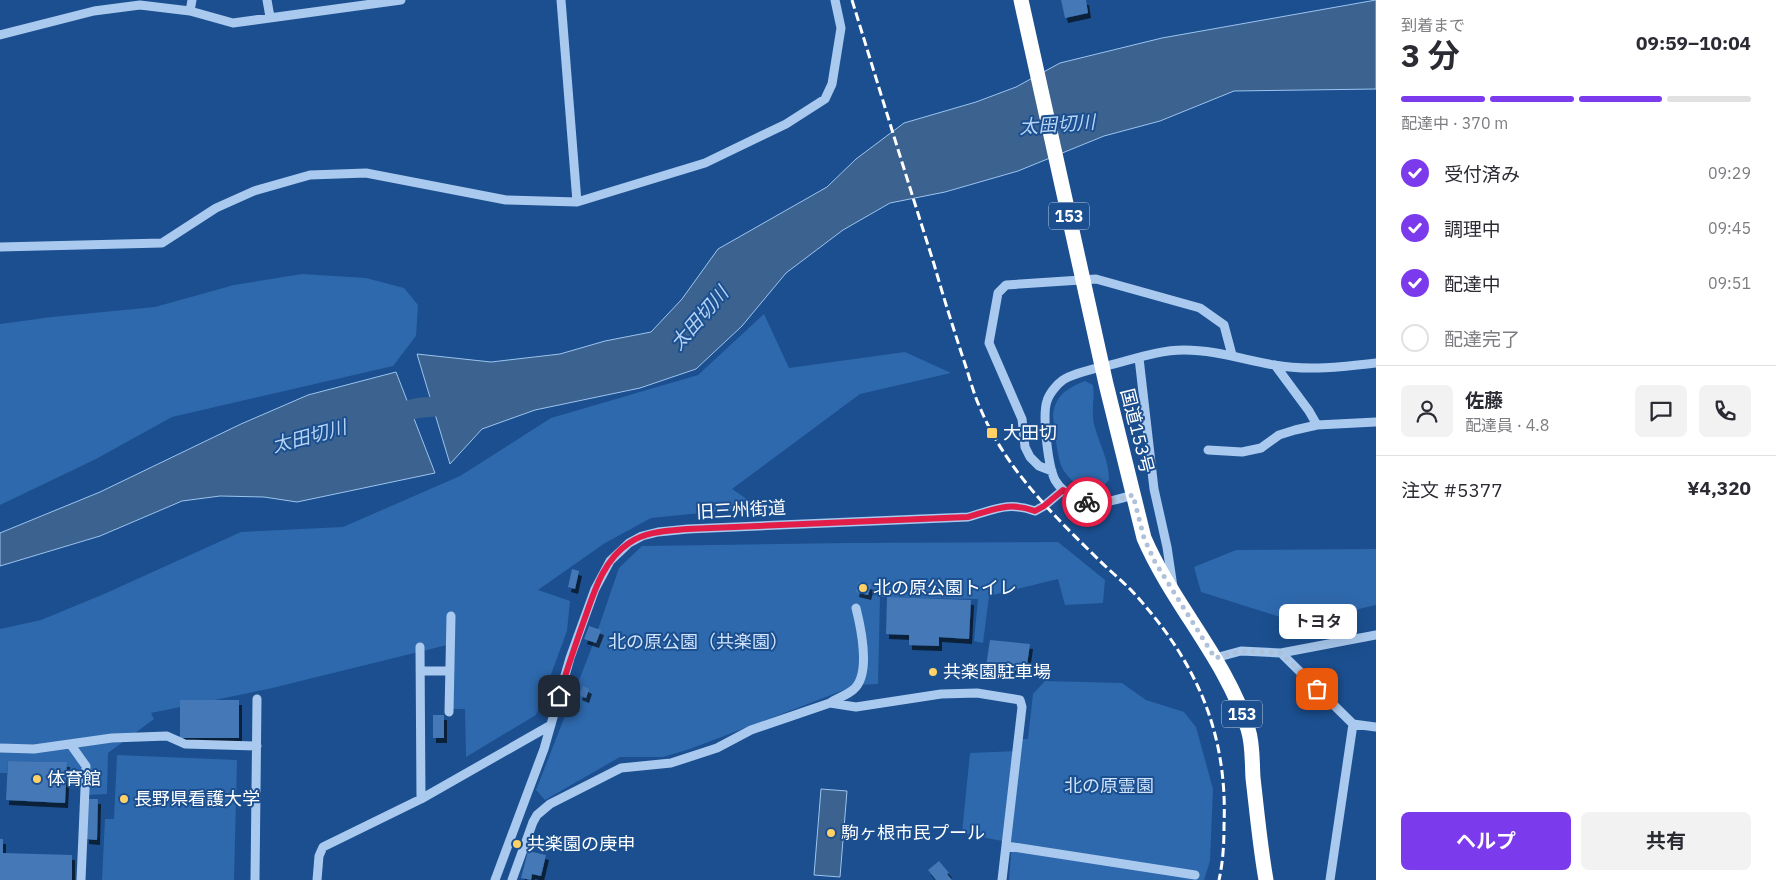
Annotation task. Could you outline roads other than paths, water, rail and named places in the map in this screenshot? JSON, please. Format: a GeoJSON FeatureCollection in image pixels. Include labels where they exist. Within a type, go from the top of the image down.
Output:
{"type":"FeatureCollection","features":[{"type":"Feature","properties":{"kind":"highway","name":"国道153号"},"geometry":{"type":"LineString","coordinates":[[1021,0],[1106,384],[1144,538],[1155,562],[1215,658],[1236,700],[1248,730],[1261,850]]}},
{"type":"Feature","properties":{"kind":"highway","name":"153"},"geometry":{"type":"LineString","coordinates":[[1260,880],[1261,850]]}},
{"type":"Feature","properties":{"kind":"highway","name":"153"},"geometry":{"type":"LineString","coordinates":[[1261,850],[1266,880]]}},
{"type":"Feature","properties":{"kind":"street"},"geometry":{"type":"LineString","coordinates":[[190,11],[192,0]]}},
{"type":"Feature","properties":{"kind":"street"},"geometry":{"type":"LineString","coordinates":[[267,0],[270,17]]}},
{"type":"Feature","properties":{"kind":"street"},"geometry":{"type":"LineString","coordinates":[[0,35],[94,11],[140,5],[190,11],[233,23],[401,0]]}},
{"type":"Feature","properties":{"kind":"street"},"geometry":{"type":"LineString","coordinates":[[561,0],[577,202]]}},
{"type":"Feature","properties":{"kind":"street"},"geometry":{"type":"LineString","coordinates":[[0,247],[162,243],[216,208],[254,191],[310,175],[366,174],[506,200],[577,202],[705,163],[786,124],[824,99],[832,84],[841,28],[835,0]]}},
{"type":"Feature","properties":{"kind":"street"},"geometry":{"type":"LineString","coordinates":[[1052,471],[1039,466],[1030,457],[1025,447],[1022,419],[989,343],[998,292],[1006,285],[1096,279],[1200,308],[1224,325],[1232,355]]}},
{"type":"Feature","properties":{"kind":"street"},"geometry":{"type":"LineString","coordinates":[[1133,495],[1111,502],[1094,503],[1079,499],[1063,490],[1056,481],[1052,471],[1045,416],[1047,401],[1062,380],[1083,372],[1162,352],[1184,350],[1232,355],[1275,366],[1329,368],[1376,363]]}},
{"type":"Feature","properties":{"kind":"street"},"geometry":{"type":"LineString","coordinates":[[1138,358],[1154,489],[1173,578],[1174,593]]}},
{"type":"Feature","properties":{"kind":"street"},"geometry":{"type":"LineString","coordinates":[[1275,366],[1309,411],[1317,425]]}},
{"type":"Feature","properties":{"kind":"street"},"geometry":{"type":"LineString","coordinates":[[1208,450],[1242,452],[1261,448],[1279,435],[1317,425],[1376,422]]}},
{"type":"Feature","properties":{"kind":"street","name":"旧三州街道"},"geometry":{"type":"LineString","coordinates":[[495,880],[526,800],[551,725],[570,658],[595,589],[610,561],[629,543],[642,536],[658,532],[688,529],[968,517],[1007,506],[1021,506],[1035,511],[1063,490]]}},
{"type":"Feature","properties":{"kind":"street"},"geometry":{"type":"LineString","coordinates":[[512,880],[537,815],[550,804],[621,768],[671,762],[712,750],[751,730],[830,702],[854,689],[863,676],[862,634],[856,608]]}},
{"type":"Feature","properties":{"kind":"street"},"geometry":{"type":"LineString","coordinates":[[449,712],[450,616]]}},
{"type":"Feature","properties":{"kind":"street"},"geometry":{"type":"LineString","coordinates":[[1215,658],[1241,651],[1281,653],[1376,635]]}},
{"type":"Feature","properties":{"kind":"street"},"geometry":{"type":"LineString","coordinates":[[420,648],[421,798]]}},
{"type":"Feature","properties":{"kind":"street"},"geometry":{"type":"LineString","coordinates":[[1281,653],[1352,724],[1376,727]]}},
{"type":"Feature","properties":{"kind":"street"},"geometry":{"type":"LineString","coordinates":[[420,670],[450,671]]}},
{"type":"Feature","properties":{"kind":"street"},"geometry":{"type":"LineString","coordinates":[[830,702],[856,708],[941,694],[977,693],[1020,700],[1022,707],[1002,880]]}},
{"type":"Feature","properties":{"kind":"street"},"geometry":{"type":"LineString","coordinates":[[255,880],[257,699]]}},
{"type":"Feature","properties":{"kind":"street"},"geometry":{"type":"LineString","coordinates":[[1330,880],[1352,724]]}},
{"type":"Feature","properties":{"kind":"street"},"geometry":{"type":"LineString","coordinates":[[316,880],[319,856],[323,846],[421,798],[551,725]]}},
{"type":"Feature","properties":{"kind":"street"},"geometry":{"type":"LineString","coordinates":[[0,748],[34,749],[112,738],[167,736],[185,744],[257,746]]}},
{"type":"Feature","properties":{"kind":"street"},"geometry":{"type":"LineString","coordinates":[[71,745],[86,766],[81,880]]}},
{"type":"Feature","properties":{"kind":"street"},"geometry":{"type":"LineString","coordinates":[[1007,846],[1195,875]]}},
{"type":"Feature","properties":{"kind":"street"},"geometry":{"type":"LineString","coordinates":[[502,862],[516,867]]}},
{"type":"Feature","properties":{"kind":"water"},"geometry":{"type":"Polygon","coordinates":[[[1376,0],[1376,89],[1234,91],[1160,121],[1104,136],[1018,171],[945,192],[890,203],[843,230],[786,273],[742,326],[696,369],[640,388],[535,410],[482,429],[450,464],[417,354],[491,362],[560,354],[605,341],[651,332],[682,299],[718,249],[827,187],[856,159],[904,123],[976,102],[1016,87],[1060,63],[1162,38],[1376,0]]]}},
{"type":"Feature","properties":{"kind":"water"},"geometry":{"type":"Polygon","coordinates":[[[396,372],[435,473],[297,502],[264,497],[220,496],[182,501],[100,536],[0,566],[0,533],[100,492],[241,424],[308,395],[396,372]]]}},
{"type":"Feature","properties":{"kind":"water","name":"駒ヶ根市民プール"},"geometry":{"type":"Polygon","coordinates":[[[821,789],[847,791],[840,877],[814,875],[821,789]]]}},
{"type":"Feature","properties":{"kind":"waterway","name":"太田切川"},"geometry":{"type":"LineString","coordinates":[[386,416],[418,408],[460,404]]}},
{"type":"Feature","properties":{"kind":"railway"},"geometry":{"type":"LineString","coordinates":[[852,0],[971,384],[991,432],[1017,472],[1032,490],[1065,526],[1131,590],[1154,616],[1190,670],[1203,698],[1213,728],[1220,759],[1224,791],[1223,846],[1219,880]]}},
{"type":"Feature","properties":{"kind":"place","name":"大田切"},"geometry":{"type":"Point","coordinates":[992,433]}},
{"type":"Feature","properties":{"kind":"place","name":"北の原公園トイレ"},"geometry":{"type":"Point","coordinates":[863,588]}},
{"type":"Feature","properties":{"kind":"place","name":"共楽園駐車場"},"geometry":{"type":"Point","coordinates":[933,672]}},
{"type":"Feature","properties":{"kind":"place","name":"トヨタ"},"geometry":{"type":"Point","coordinates":[1317,689]}},
{"type":"Feature","properties":{"kind":"place","name":"体育館"},"geometry":{"type":"Point","coordinates":[37,779]}},
{"type":"Feature","properties":{"kind":"place","name":"長野県看護大学"},"geometry":{"type":"Point","coordinates":[124,799]}},
{"type":"Feature","properties":{"kind":"place","name":"駒ヶ根市民プール"},"geometry":{"type":"Point","coordinates":[831,833]}},
{"type":"Feature","properties":{"kind":"place","name":"共楽園の庚申"},"geometry":{"type":"Point","coordinates":[517,844]}},
{"type":"Feature","properties":{"kind":"park label","name":"北の原公園（共楽園）"},"geometry":{"type":"Point","coordinates":[698,642]}},
{"type":"Feature","properties":{"kind":"park label","name":"北の原霊園"},"geometry":{"type":"Point","coordinates":[1109,786]}}]}
